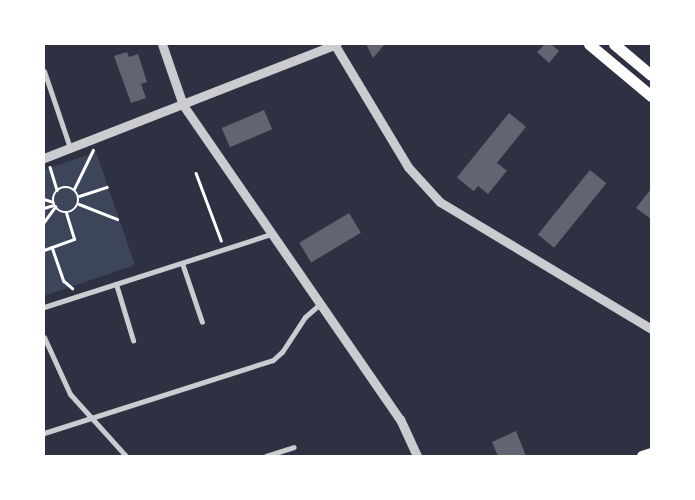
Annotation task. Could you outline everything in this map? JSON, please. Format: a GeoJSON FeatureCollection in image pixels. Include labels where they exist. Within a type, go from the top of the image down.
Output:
{"type":"FeatureCollection","features":[{"type":"Feature","properties":{"kind":"main road"},"geometry":{"type":"LineString","coordinates":[[589,44],[651,96]]}},
{"type":"Feature","properties":{"kind":"main road"},"geometry":{"type":"LineString","coordinates":[[614,44],[651,75]]}},
{"type":"Feature","properties":{"kind":"main road"},"geometry":{"type":"LineString","coordinates":[[642,456],[651,453]]}},
{"type":"Feature","properties":{"kind":"street"},"geometry":{"type":"LineString","coordinates":[[162,44],[183,105],[400,420],[417,456]]}},
{"type":"Feature","properties":{"kind":"street"},"geometry":{"type":"LineString","coordinates":[[45,158],[334,45],[408,167],[440,202],[651,329]]}},
{"type":"Feature","properties":{"kind":"street"},"geometry":{"type":"LineString","coordinates":[[44,71],[70,148]]}},
{"type":"Feature","properties":{"kind":"street"},"geometry":{"type":"LineString","coordinates":[[44,307],[272,234]]}},
{"type":"Feature","properties":{"kind":"street"},"geometry":{"type":"LineString","coordinates":[[182,263],[202,322]]}},
{"type":"Feature","properties":{"kind":"street"},"geometry":{"type":"LineString","coordinates":[[116,284],[133,340]]}},
{"type":"Feature","properties":{"kind":"street"},"geometry":{"type":"LineString","coordinates":[[44,433],[272,360],[282,352],[305,317],[320,304]]}},
{"type":"Feature","properties":{"kind":"street"},"geometry":{"type":"LineString","coordinates":[[44,338],[46,350],[70,394],[89,418],[126,456]]}},
{"type":"Feature","properties":{"kind":"street"},"geometry":{"type":"LineString","coordinates":[[266,456],[294,447]]}},
{"type":"Feature","properties":{"kind":"street"},"geometry":{"type":"LineString","coordinates":[[285,450],[287,456]]}},
{"type":"Feature","properties":{"kind":"path"},"geometry":{"type":"LineString","coordinates":[[74,189],[99,137]]}},
{"type":"Feature","properties":{"kind":"path"},"geometry":{"type":"LineString","coordinates":[[44,222],[54,205],[57,190],[45,158]]}},
{"type":"Feature","properties":{"kind":"path"},"geometry":{"type":"LineString","coordinates":[[196,173],[224,249]]}},
{"type":"Feature","properties":{"kind":"path"},"geometry":{"type":"LineString","coordinates":[[57,190],[66,186],[74,189],[79,196],[79,204],[74,211],[66,213]]}},
{"type":"Feature","properties":{"kind":"path"},"geometry":{"type":"LineString","coordinates":[[79,196],[107,187]]}},
{"type":"Feature","properties":{"kind":"path"},"geometry":{"type":"LineString","coordinates":[[44,199],[66,213],[74,239],[44,250]]}},
{"type":"Feature","properties":{"kind":"path"},"geometry":{"type":"LineString","coordinates":[[79,204],[117,219]]}},
{"type":"Feature","properties":{"kind":"path"},"geometry":{"type":"LineString","coordinates":[[44,208],[54,205]]}},
{"type":"Feature","properties":{"kind":"path"},"geometry":{"type":"LineString","coordinates":[[52,247],[64,281],[71,285],[75,297]]}},
{"type":"Feature","properties":{"kind":"shaded area"},"geometry":{"type":"Polygon","coordinates":[[[96,152],[135,265],[44,296],[44,170],[96,152]]]}},
{"type":"Feature","properties":{"kind":"building"},"geometry":{"type":"Polygon","coordinates":[[[366,44],[385,44],[373,58],[366,44]]]}},
{"type":"Feature","properties":{"kind":"building"},"geometry":{"type":"Polygon","coordinates":[[[545,44],[551,44],[559,51],[549,63],[537,52],[545,44]]]}},
{"type":"Feature","properties":{"kind":"building"},"geometry":{"type":"Polygon","coordinates":[[[127,52],[129,57],[138,54],[147,82],[141,84],[146,98],[131,103],[114,56],[127,52]]]}},
{"type":"Feature","properties":{"kind":"building"},"geometry":{"type":"Polygon","coordinates":[[[264,110],[272,129],[230,147],[222,128],[264,110]]]}},
{"type":"Feature","properties":{"kind":"building"},"geometry":{"type":"Polygon","coordinates":[[[509,113],[526,127],[474,191],[457,178],[509,113]]]}},
{"type":"Feature","properties":{"kind":"building"},"geometry":{"type":"Polygon","coordinates":[[[496,162],[507,171],[488,194],[477,185],[496,162]]]}},
{"type":"Feature","properties":{"kind":"building"},"geometry":{"type":"Polygon","coordinates":[[[590,170],[606,183],[554,248],[538,235],[590,170]]]}},
{"type":"Feature","properties":{"kind":"building"},"geometry":{"type":"Polygon","coordinates":[[[651,189],[651,219],[636,208],[651,189]]]}},
{"type":"Feature","properties":{"kind":"building"},"geometry":{"type":"Polygon","coordinates":[[[349,213],[361,233],[311,263],[299,243],[349,213]]]}},
{"type":"Feature","properties":{"kind":"building"},"geometry":{"type":"Polygon","coordinates":[[[516,431],[526,456],[498,456],[492,442],[516,431]]]}}]}
